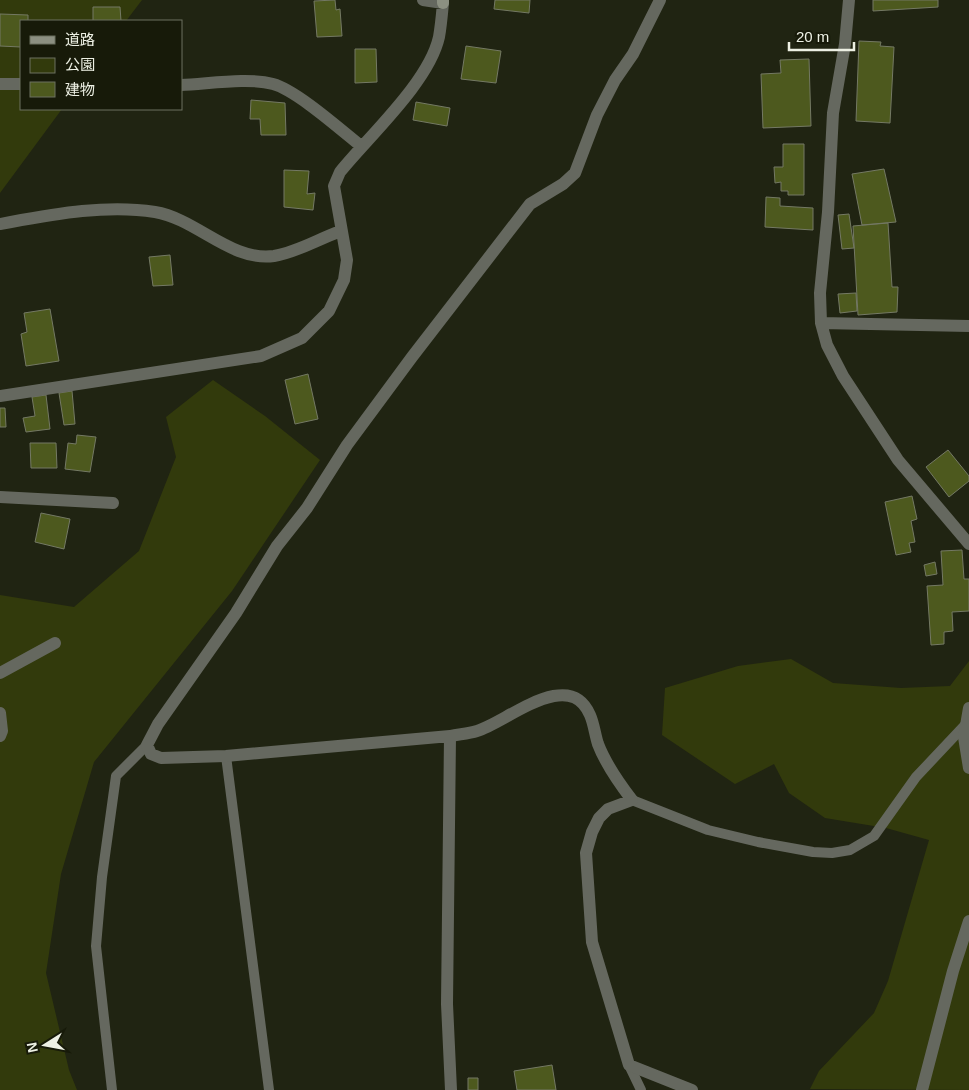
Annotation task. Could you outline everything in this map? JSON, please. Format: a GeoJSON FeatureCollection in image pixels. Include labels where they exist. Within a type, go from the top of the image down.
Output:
{"type":"FeatureCollection","features":[{"type":"Feature","properties":{"kind":"street"},"geometry":{"type":"LineString","coordinates":[[0,396],[261,356],[302,338],[329,311],[344,280],[347,260],[334,186],[340,172],[386,119],[428,64],[438,38],[443,2],[423,0]]}},
{"type":"Feature","properties":{"kind":"street"},"geometry":{"type":"LineString","coordinates":[[660,0],[633,54],[615,80],[597,116],[576,173],[563,184],[530,204],[412,357],[347,445],[307,508],[277,546],[236,613],[158,724],[147,745],[151,754],[162,758],[226,756],[450,736],[476,732],[510,717],[545,697],[560,694],[572,696],[582,702],[590,714],[599,744],[609,766],[632,800],[608,809],[600,818],[592,832],[586,853],[592,942],[629,1065],[692,1090]]}},
{"type":"Feature","properties":{"kind":"street"},"geometry":{"type":"LineString","coordinates":[[849,0],[833,113],[828,212],[820,293],[821,323],[827,345],[843,376],[898,460],[969,544]]}},
{"type":"Feature","properties":{"kind":"street"},"geometry":{"type":"LineString","coordinates":[[182,85],[254,82],[274,84],[312,108],[361,146]]}},
{"type":"Feature","properties":{"kind":"street"},"geometry":{"type":"LineString","coordinates":[[0,84],[20,84]]}},
{"type":"Feature","properties":{"kind":"street"},"geometry":{"type":"LineString","coordinates":[[0,224],[98,210],[156,212],[176,218],[198,228],[229,248],[271,256],[288,253],[341,231]]}},
{"type":"Feature","properties":{"kind":"street"},"geometry":{"type":"LineString","coordinates":[[821,323],[969,326]]}},
{"type":"Feature","properties":{"kind":"street"},"geometry":{"type":"LineString","coordinates":[[0,497],[113,503]]}},
{"type":"Feature","properties":{"kind":"street"},"geometry":{"type":"LineString","coordinates":[[0,673],[55,643]]}},
{"type":"Feature","properties":{"kind":"street"},"geometry":{"type":"LineString","coordinates":[[969,708],[964,737],[969,768]]}},
{"type":"Feature","properties":{"kind":"street"},"geometry":{"type":"LineString","coordinates":[[0,713],[2,731],[0,736]]}},
{"type":"Feature","properties":{"kind":"street"},"geometry":{"type":"LineString","coordinates":[[450,736],[447,1004],[451,1090]]}},
{"type":"Feature","properties":{"kind":"street"},"geometry":{"type":"LineString","coordinates":[[922,1090],[953,971],[969,921]]}},
{"type":"Feature","properties":{"kind":"lane"},"geometry":{"type":"LineString","coordinates":[[632,800],[708,830],[758,842],[813,852],[832,853],[850,850],[874,836],[916,777],[966,724]]}},
{"type":"Feature","properties":{"kind":"lane"},"geometry":{"type":"LineString","coordinates":[[112,1090],[96,946],[102,877],[116,776],[147,745]]}},
{"type":"Feature","properties":{"kind":"lane"},"geometry":{"type":"LineString","coordinates":[[226,756],[269,1090]]}},
{"type":"Feature","properties":{"kind":"lane"},"geometry":{"type":"LineString","coordinates":[[629,1065],[641,1090]]}},
{"type":"Feature","properties":{"kind":"green space"},"geometry":{"type":"Polygon","coordinates":[[[0,0],[142,0],[127,20],[20,20],[20,110],[61,110],[0,193],[0,0]]]}},
{"type":"Feature","properties":{"kind":"green space"},"geometry":{"type":"Polygon","coordinates":[[[213,380],[265,416],[320,460],[232,591],[94,762],[61,874],[46,973],[69,1070],[77,1090],[0,1090],[0,595],[74,607],[139,551],[176,457],[166,417],[213,380]]]}},
{"type":"Feature","properties":{"kind":"green space"},"geometry":{"type":"Polygon","coordinates":[[[791,659],[833,683],[901,688],[950,686],[969,661],[969,1090],[810,1089],[819,1071],[874,1013],[888,981],[929,840],[886,828],[825,818],[789,793],[774,764],[735,784],[662,735],[665,688],[738,666],[791,659]]]}},
{"type":"Feature","properties":{"kind":"building"},"geometry":{"type":"Polygon","coordinates":[[[335,0],[336,10],[340,9],[342,36],[317,37],[314,1],[335,0]]]}},
{"type":"Feature","properties":{"kind":"building"},"geometry":{"type":"Polygon","coordinates":[[[495,0],[530,0],[529,13],[494,9],[495,0]]]}},
{"type":"Feature","properties":{"kind":"building"},"geometry":{"type":"Polygon","coordinates":[[[873,0],[938,0],[938,7],[873,11],[873,0]]]}},
{"type":"Feature","properties":{"kind":"building"},"geometry":{"type":"Polygon","coordinates":[[[93,7],[120,7],[121,20],[93,20],[93,7]]]}},
{"type":"Feature","properties":{"kind":"building"},"geometry":{"type":"Polygon","coordinates":[[[0,14],[28,15],[28,20],[20,20],[20,47],[0,46],[0,14]]]}},
{"type":"Feature","properties":{"kind":"building"},"geometry":{"type":"Polygon","coordinates":[[[859,41],[881,42],[880,46],[894,47],[890,123],[856,121],[859,41]]]}},
{"type":"Feature","properties":{"kind":"building"},"geometry":{"type":"Polygon","coordinates":[[[466,46],[501,51],[496,83],[461,79],[466,46]]]}},
{"type":"Feature","properties":{"kind":"building"},"geometry":{"type":"Polygon","coordinates":[[[355,49],[376,49],[377,82],[355,83],[355,49]]]}},
{"type":"Feature","properties":{"kind":"building"},"geometry":{"type":"Polygon","coordinates":[[[809,59],[811,126],[763,128],[761,74],[781,73],[780,60],[809,59]]]}},
{"type":"Feature","properties":{"kind":"building"},"geometry":{"type":"Polygon","coordinates":[[[251,100],[285,103],[286,135],[261,135],[260,119],[250,119],[251,100]]]}},
{"type":"Feature","properties":{"kind":"building"},"geometry":{"type":"Polygon","coordinates":[[[416,102],[450,108],[447,126],[413,120],[416,102]]]}},
{"type":"Feature","properties":{"kind":"building"},"geometry":{"type":"Polygon","coordinates":[[[783,144],[804,144],[804,195],[788,195],[788,191],[781,191],[781,182],[775,183],[774,167],[783,167],[783,144]]]}},
{"type":"Feature","properties":{"kind":"building"},"geometry":{"type":"Polygon","coordinates":[[[884,169],[896,222],[862,225],[852,174],[884,169]]]}},
{"type":"Feature","properties":{"kind":"building"},"geometry":{"type":"Polygon","coordinates":[[[284,170],[309,171],[307,194],[315,193],[313,210],[284,207],[284,170]]]}},
{"type":"Feature","properties":{"kind":"building"},"geometry":{"type":"Polygon","coordinates":[[[766,197],[780,198],[780,206],[813,208],[813,230],[765,227],[766,197]]]}},
{"type":"Feature","properties":{"kind":"building"},"geometry":{"type":"Polygon","coordinates":[[[849,214],[854,248],[842,249],[838,215],[849,214]]]}},
{"type":"Feature","properties":{"kind":"building"},"geometry":{"type":"Polygon","coordinates":[[[888,223],[892,287],[898,287],[897,312],[858,315],[853,226],[888,223]]]}},
{"type":"Feature","properties":{"kind":"building"},"geometry":{"type":"Polygon","coordinates":[[[170,255],[173,285],[153,286],[149,257],[170,255]]]}},
{"type":"Feature","properties":{"kind":"building"},"geometry":{"type":"Polygon","coordinates":[[[856,293],[857,311],[840,313],[838,294],[856,293]]]}},
{"type":"Feature","properties":{"kind":"building"},"geometry":{"type":"Polygon","coordinates":[[[50,309],[59,361],[26,366],[21,334],[27,332],[24,313],[50,309]]]}},
{"type":"Feature","properties":{"kind":"building"},"geometry":{"type":"Polygon","coordinates":[[[308,374],[318,419],[295,424],[285,380],[308,374]]]}},
{"type":"Feature","properties":{"kind":"building"},"geometry":{"type":"Polygon","coordinates":[[[72,391],[75,424],[64,425],[59,393],[72,391]]]}},
{"type":"Feature","properties":{"kind":"building"},"geometry":{"type":"Polygon","coordinates":[[[46,395],[50,429],[26,432],[23,418],[35,416],[32,397],[46,395]]]}},
{"type":"Feature","properties":{"kind":"building"},"geometry":{"type":"Polygon","coordinates":[[[0,408],[5,408],[6,427],[0,427],[0,408]]]}},
{"type":"Feature","properties":{"kind":"building"},"geometry":{"type":"Polygon","coordinates":[[[77,435],[96,437],[90,472],[65,469],[68,443],[76,444],[77,435]]]}},
{"type":"Feature","properties":{"kind":"building"},"geometry":{"type":"Polygon","coordinates":[[[30,443],[56,443],[57,468],[31,468],[30,443]]]}},
{"type":"Feature","properties":{"kind":"building"},"geometry":{"type":"Polygon","coordinates":[[[948,450],[969,476],[969,481],[949,497],[926,467],[948,450]]]}},
{"type":"Feature","properties":{"kind":"building"},"geometry":{"type":"Polygon","coordinates":[[[912,496],[917,519],[911,521],[915,542],[909,543],[911,552],[896,555],[885,502],[912,496]]]}},
{"type":"Feature","properties":{"kind":"building"},"geometry":{"type":"Polygon","coordinates":[[[41,513],[70,519],[64,549],[35,542],[41,513]]]}},
{"type":"Feature","properties":{"kind":"building"},"geometry":{"type":"Polygon","coordinates":[[[962,550],[964,579],[969,579],[969,611],[952,612],[953,631],[944,632],[944,644],[931,645],[927,586],[943,585],[941,551],[962,550]]]}},
{"type":"Feature","properties":{"kind":"building"},"geometry":{"type":"Polygon","coordinates":[[[935,562],[937,574],[926,576],[924,565],[935,562]]]}},
{"type":"Feature","properties":{"kind":"building"},"geometry":{"type":"Polygon","coordinates":[[[552,1065],[556,1090],[517,1090],[514,1071],[552,1065]]]}},
{"type":"Feature","properties":{"kind":"building"},"geometry":{"type":"Polygon","coordinates":[[[468,1078],[478,1078],[478,1090],[468,1090],[468,1078]]]}}]}
